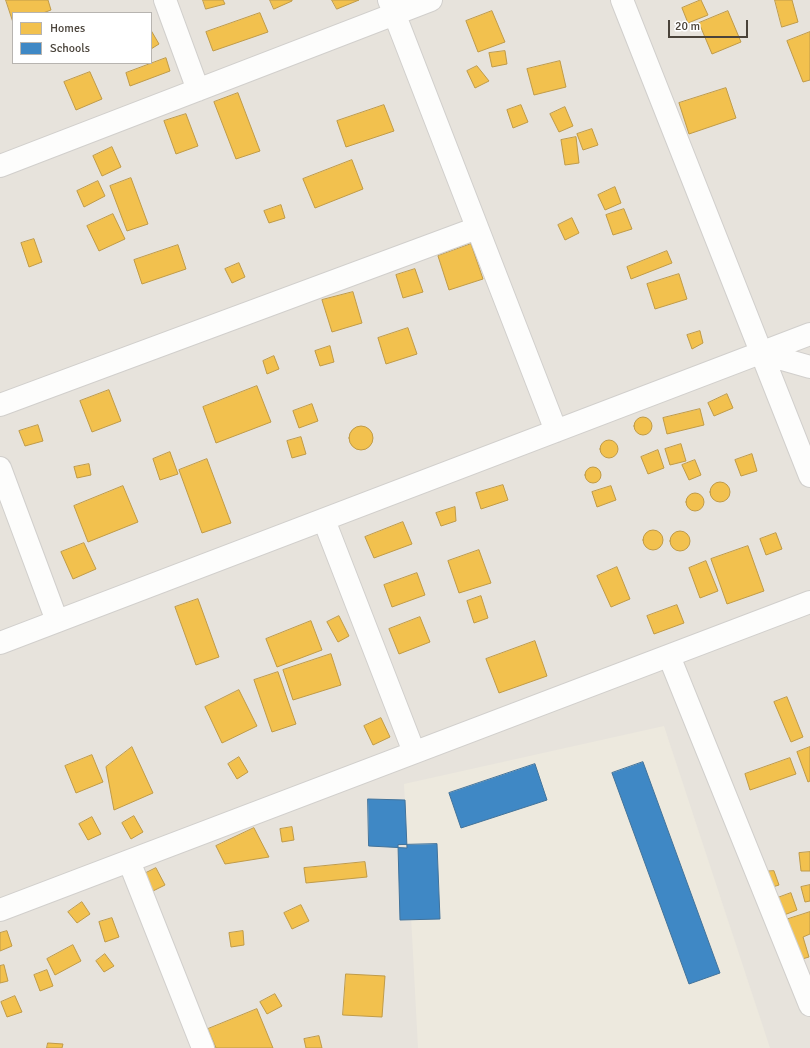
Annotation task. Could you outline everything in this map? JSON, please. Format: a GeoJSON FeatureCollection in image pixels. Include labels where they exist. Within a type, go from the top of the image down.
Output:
{"type":"FeatureCollection","features":[{"type":"Feature","properties":{"kind":"street"},"geometry":{"type":"LineString","coordinates":[[165,0],[198,90]]}},
{"type":"Feature","properties":{"kind":"street"},"geometry":{"type":"LineString","coordinates":[[0,166],[198,90],[391,7],[431,0]]}},
{"type":"Feature","properties":{"kind":"street"},"geometry":{"type":"LineString","coordinates":[[622,0],[810,476]]}},
{"type":"Feature","properties":{"kind":"street"},"geometry":{"type":"LineString","coordinates":[[391,7],[556,431]]}},
{"type":"Feature","properties":{"kind":"street"},"geometry":{"type":"LineString","coordinates":[[0,405],[477,228]]}},
{"type":"Feature","properties":{"kind":"street"},"geometry":{"type":"LineString","coordinates":[[0,643],[810,334]]}},
{"type":"Feature","properties":{"kind":"street"},"geometry":{"type":"LineString","coordinates":[[761,353],[810,367]]}},
{"type":"Feature","properties":{"kind":"street"},"geometry":{"type":"LineString","coordinates":[[0,468],[57,621]]}},
{"type":"Feature","properties":{"kind":"street"},"geometry":{"type":"LineString","coordinates":[[324,520],[414,752]]}},
{"type":"Feature","properties":{"kind":"street"},"geometry":{"type":"LineString","coordinates":[[0,910],[810,602]]}},
{"type":"Feature","properties":{"kind":"street"},"geometry":{"type":"LineString","coordinates":[[669,656],[810,1005]]}},
{"type":"Feature","properties":{"kind":"street"},"geometry":{"type":"LineString","coordinates":[[129,861],[203,1048]]}},
{"type":"Feature","properties":{"kind":"shaded area"},"geometry":{"type":"Polygon","coordinates":[[[0,0],[810,0],[810,1048],[0,1048],[0,0]]]}},
{"type":"Feature","properties":{"kind":"shaded area"},"geometry":{"type":"Polygon","coordinates":[[[664,726],[770,1048],[418,1048],[404,784],[664,726]]]}},
{"type":"Feature","properties":{"kind":"building: Homes"},"geometry":{"type":"Polygon","coordinates":[[[6,0],[48,0],[51,10],[46,12],[12,12],[12,19],[6,0]]]}},
{"type":"Feature","properties":{"kind":"building: Homes"},"geometry":{"type":"Polygon","coordinates":[[[203,0],[223,0],[225,4],[206,9],[203,0]]]}},
{"type":"Feature","properties":{"kind":"building: Homes"},"geometry":{"type":"Polygon","coordinates":[[[270,0],[292,0],[292,1],[274,9],[270,0]]]}},
{"type":"Feature","properties":{"kind":"building: Homes"},"geometry":{"type":"Polygon","coordinates":[[[332,0],[359,0],[337,9],[332,0]]]}},
{"type":"Feature","properties":{"kind":"building: Homes"},"geometry":{"type":"Polygon","coordinates":[[[701,0],[708,15],[688,23],[682,8],[701,0]]]}},
{"type":"Feature","properties":{"kind":"building: Homes"},"geometry":{"type":"Polygon","coordinates":[[[775,0],[792,0],[798,22],[782,27],[775,0]]]}},
{"type":"Feature","properties":{"kind":"building: Homes"},"geometry":{"type":"Polygon","coordinates":[[[492,11],[505,42],[478,52],[466,21],[492,11]]]}},
{"type":"Feature","properties":{"kind":"building: Homes"},"geometry":{"type":"Polygon","coordinates":[[[728,11],[741,42],[712,54],[699,23],[728,11]]]}},
{"type":"Feature","properties":{"kind":"building: Homes"},"geometry":{"type":"Polygon","coordinates":[[[260,13],[268,32],[213,51],[206,32],[260,13]]]}},
{"type":"Feature","properties":{"kind":"building: Homes"},"geometry":{"type":"Polygon","coordinates":[[[152,32],[159,44],[152,48],[152,32]]]}},
{"type":"Feature","properties":{"kind":"building: Homes"},"geometry":{"type":"Polygon","coordinates":[[[810,32],[810,80],[803,82],[787,41],[810,32]]]}},
{"type":"Feature","properties":{"kind":"building: Homes"},"geometry":{"type":"Polygon","coordinates":[[[505,51],[507,64],[492,67],[489,53],[505,51]]]}},
{"type":"Feature","properties":{"kind":"building: Homes"},"geometry":{"type":"Polygon","coordinates":[[[166,58],[170,71],[130,86],[126,73],[166,58]]]}},
{"type":"Feature","properties":{"kind":"building: Homes"},"geometry":{"type":"Polygon","coordinates":[[[560,61],[566,87],[534,95],[527,69],[560,61]]]}},
{"type":"Feature","properties":{"kind":"building: Homes"},"geometry":{"type":"Polygon","coordinates":[[[477,66],[489,81],[475,88],[467,71],[477,66]]]}},
{"type":"Feature","properties":{"kind":"building: Homes"},"geometry":{"type":"Polygon","coordinates":[[[90,72],[102,99],[76,110],[64,82],[90,72]]]}},
{"type":"Feature","properties":{"kind":"building: Homes"},"geometry":{"type":"Polygon","coordinates":[[[726,88],[736,118],[689,134],[679,103],[726,88]]]}},
{"type":"Feature","properties":{"kind":"building: Homes"},"geometry":{"type":"Polygon","coordinates":[[[238,93],[260,151],[236,159],[214,102],[238,93]]]}},
{"type":"Feature","properties":{"kind":"building: Homes"},"geometry":{"type":"Polygon","coordinates":[[[384,105],[394,131],[346,147],[337,121],[384,105]]]}},
{"type":"Feature","properties":{"kind":"building: Homes"},"geometry":{"type":"Polygon","coordinates":[[[521,105],[528,122],[513,128],[507,110],[521,105]]]}},
{"type":"Feature","properties":{"kind":"building: Homes"},"geometry":{"type":"Polygon","coordinates":[[[565,107],[573,126],[559,132],[550,114],[565,107]]]}},
{"type":"Feature","properties":{"kind":"building: Homes"},"geometry":{"type":"Polygon","coordinates":[[[186,114],[198,146],[176,154],[164,121],[186,114]]]}},
{"type":"Feature","properties":{"kind":"building: Homes"},"geometry":{"type":"Polygon","coordinates":[[[592,129],[598,145],[583,150],[577,134],[592,129]]]}},
{"type":"Feature","properties":{"kind":"building: Homes"},"geometry":{"type":"Polygon","coordinates":[[[576,137],[579,163],[565,165],[561,140],[576,137]]]}},
{"type":"Feature","properties":{"kind":"building: Homes"},"geometry":{"type":"Polygon","coordinates":[[[112,147],[121,167],[102,176],[93,156],[112,147]]]}},
{"type":"Feature","properties":{"kind":"building: Homes"},"geometry":{"type":"Polygon","coordinates":[[[352,160],[363,189],[315,208],[303,179],[352,160]]]}},
{"type":"Feature","properties":{"kind":"building: Homes"},"geometry":{"type":"Polygon","coordinates":[[[131,178],[148,224],[127,231],[110,186],[131,178]]]}},
{"type":"Feature","properties":{"kind":"building: Homes"},"geometry":{"type":"Polygon","coordinates":[[[98,181],[105,196],[84,207],[77,191],[98,181]]]}},
{"type":"Feature","properties":{"kind":"building: Homes"},"geometry":{"type":"Polygon","coordinates":[[[615,187],[621,203],[605,210],[598,195],[615,187]]]}},
{"type":"Feature","properties":{"kind":"building: Homes"},"geometry":{"type":"Polygon","coordinates":[[[281,205],[285,218],[269,223],[264,211],[281,205]]]}},
{"type":"Feature","properties":{"kind":"building: Homes"},"geometry":{"type":"Polygon","coordinates":[[[624,209],[632,229],[613,235],[606,215],[624,209]]]}},
{"type":"Feature","properties":{"kind":"building: Homes"},"geometry":{"type":"Polygon","coordinates":[[[113,214],[125,239],[99,251],[87,226],[113,214]]]}},
{"type":"Feature","properties":{"kind":"building: Homes"},"geometry":{"type":"Polygon","coordinates":[[[572,218],[579,233],[565,240],[558,225],[572,218]]]}},
{"type":"Feature","properties":{"kind":"building: Homes"},"geometry":{"type":"Polygon","coordinates":[[[34,239],[42,262],[29,267],[21,243],[34,239]]]}},
{"type":"Feature","properties":{"kind":"building: Homes"},"geometry":{"type":"Polygon","coordinates":[[[471,244],[483,279],[449,290],[438,256],[471,244]]]}},
{"type":"Feature","properties":{"kind":"building: Homes"},"geometry":{"type":"Polygon","coordinates":[[[178,245],[186,269],[142,284],[134,260],[178,245]]]}},
{"type":"Feature","properties":{"kind":"building: Homes"},"geometry":{"type":"Polygon","coordinates":[[[667,251],[672,263],[631,279],[627,267],[667,251]]]}},
{"type":"Feature","properties":{"kind":"building: Homes"},"geometry":{"type":"Polygon","coordinates":[[[239,263],[245,277],[232,283],[225,269],[239,263]]]}},
{"type":"Feature","properties":{"kind":"building: Homes"},"geometry":{"type":"Polygon","coordinates":[[[415,269],[423,292],[403,298],[396,275],[415,269]]]}},
{"type":"Feature","properties":{"kind":"building: Homes"},"geometry":{"type":"Polygon","coordinates":[[[679,274],[687,299],[655,309],[647,284],[679,274]]]}},
{"type":"Feature","properties":{"kind":"building: Homes"},"geometry":{"type":"Polygon","coordinates":[[[353,292],[362,323],[332,332],[322,300],[353,292]]]}},
{"type":"Feature","properties":{"kind":"building: Homes"},"geometry":{"type":"Polygon","coordinates":[[[408,328],[417,354],[386,364],[378,338],[408,328]]]}},
{"type":"Feature","properties":{"kind":"building: Homes"},"geometry":{"type":"Polygon","coordinates":[[[700,331],[703,343],[692,349],[687,335],[700,331]]]}},
{"type":"Feature","properties":{"kind":"building: Homes"},"geometry":{"type":"Polygon","coordinates":[[[330,346],[334,362],[320,366],[315,351],[330,346]]]}},
{"type":"Feature","properties":{"kind":"building: Homes"},"geometry":{"type":"Polygon","coordinates":[[[274,356],[279,369],[267,374],[263,361],[274,356]]]}},
{"type":"Feature","properties":{"kind":"building: Homes"},"geometry":{"type":"Polygon","coordinates":[[[257,386],[271,422],[216,443],[203,407],[257,386]]]}},
{"type":"Feature","properties":{"kind":"building: Homes"},"geometry":{"type":"Polygon","coordinates":[[[109,390],[121,421],[92,432],[80,401],[109,390]]]}},
{"type":"Feature","properties":{"kind":"building: Homes"},"geometry":{"type":"Polygon","coordinates":[[[727,394],[733,408],[714,416],[708,403],[727,394]]]}},
{"type":"Feature","properties":{"kind":"building: Homes"},"geometry":{"type":"Polygon","coordinates":[[[312,404],[318,421],[299,428],[293,411],[312,404]]]}},
{"type":"Feature","properties":{"kind":"building: Homes"},"geometry":{"type":"Polygon","coordinates":[[[700,409],[704,425],[667,434],[663,418],[700,409]]]}},
{"type":"Feature","properties":{"kind":"building: Homes"},"geometry":{"type":"Polygon","coordinates":[[[643,417],[649,420],[652,426],[649,432],[643,435],[637,432],[634,426],[637,420],[643,417]]]}},
{"type":"Feature","properties":{"kind":"building: Homes"},"geometry":{"type":"Polygon","coordinates":[[[38,425],[43,441],[25,446],[19,431],[38,425]]]}},
{"type":"Feature","properties":{"kind":"building: Homes"},"geometry":{"type":"Polygon","coordinates":[[[361,426],[369,430],[373,438],[369,446],[361,450],[353,446],[349,438],[353,430],[361,426]]]}},
{"type":"Feature","properties":{"kind":"building: Homes"},"geometry":{"type":"Polygon","coordinates":[[[301,437],[306,454],[292,458],[287,441],[301,437]]]}},
{"type":"Feature","properties":{"kind":"building: Homes"},"geometry":{"type":"Polygon","coordinates":[[[609,440],[615,443],[618,449],[615,455],[609,458],[603,455],[600,449],[603,443],[609,440]]]}},
{"type":"Feature","properties":{"kind":"building: Homes"},"geometry":{"type":"Polygon","coordinates":[[[681,444],[686,461],[670,465],[665,449],[681,444]]]}},
{"type":"Feature","properties":{"kind":"building: Homes"},"geometry":{"type":"Polygon","coordinates":[[[658,450],[664,468],[648,474],[641,457],[658,450]]]}},
{"type":"Feature","properties":{"kind":"building: Homes"},"geometry":{"type":"Polygon","coordinates":[[[170,452],[178,474],[160,480],[153,459],[170,452]]]}},
{"type":"Feature","properties":{"kind":"building: Homes"},"geometry":{"type":"Polygon","coordinates":[[[752,454],[757,471],[741,476],[735,460],[752,454]]]}},
{"type":"Feature","properties":{"kind":"building: Homes"},"geometry":{"type":"Polygon","coordinates":[[[207,459],[231,523],[202,533],[179,470],[207,459]]]}},
{"type":"Feature","properties":{"kind":"building: Homes"},"geometry":{"type":"Polygon","coordinates":[[[695,460],[701,475],[689,480],[682,465],[695,460]]]}},
{"type":"Feature","properties":{"kind":"building: Homes"},"geometry":{"type":"Polygon","coordinates":[[[89,464],[91,475],[77,478],[74,467],[89,464]]]}},
{"type":"Feature","properties":{"kind":"building: Homes"},"geometry":{"type":"Polygon","coordinates":[[[590,467],[596,467],[601,472],[599,481],[596,483],[590,483],[585,478],[585,472],[590,467]]]}},
{"type":"Feature","properties":{"kind":"building: Homes"},"geometry":{"type":"Polygon","coordinates":[[[716,482],[724,482],[730,488],[730,496],[724,502],[716,502],[710,496],[710,488],[716,482]]]}},
{"type":"Feature","properties":{"kind":"building: Homes"},"geometry":{"type":"Polygon","coordinates":[[[503,485],[508,500],[481,509],[476,493],[503,485]]]}},
{"type":"Feature","properties":{"kind":"building: Homes"},"geometry":{"type":"Polygon","coordinates":[[[123,486],[138,522],[88,542],[74,506],[123,486]]]}},
{"type":"Feature","properties":{"kind":"building: Homes"},"geometry":{"type":"Polygon","coordinates":[[[611,486],[616,500],[597,507],[592,492],[611,486]]]}},
{"type":"Feature","properties":{"kind":"building: Homes"},"geometry":{"type":"Polygon","coordinates":[[[691,493],[699,493],[704,498],[702,509],[699,511],[691,511],[686,506],[686,498],[691,493]]]}},
{"type":"Feature","properties":{"kind":"building: Homes"},"geometry":{"type":"Polygon","coordinates":[[[455,507],[456,521],[441,526],[436,513],[455,507]]]}},
{"type":"Feature","properties":{"kind":"building: Homes"},"geometry":{"type":"Polygon","coordinates":[[[403,522],[412,544],[374,558],[365,537],[403,522]]]}},
{"type":"Feature","properties":{"kind":"building: Homes"},"geometry":{"type":"Polygon","coordinates":[[[649,530],[657,530],[663,536],[663,544],[657,550],[649,550],[643,544],[643,536],[649,530]]]}},
{"type":"Feature","properties":{"kind":"building: Homes"},"geometry":{"type":"Polygon","coordinates":[[[680,531],[687,534],[690,541],[687,548],[680,551],[673,548],[670,541],[673,534],[680,531]]]}},
{"type":"Feature","properties":{"kind":"building: Homes"},"geometry":{"type":"Polygon","coordinates":[[[776,533],[782,549],[766,555],[760,539],[776,533]]]}},
{"type":"Feature","properties":{"kind":"building: Homes"},"geometry":{"type":"Polygon","coordinates":[[[84,543],[96,569],[73,579],[61,552],[84,543]]]}},
{"type":"Feature","properties":{"kind":"building: Homes"},"geometry":{"type":"Polygon","coordinates":[[[748,546],[764,591],[727,604],[711,559],[748,546]]]}},
{"type":"Feature","properties":{"kind":"building: Homes"},"geometry":{"type":"Polygon","coordinates":[[[479,550],[491,583],[459,593],[448,561],[479,550]]]}},
{"type":"Feature","properties":{"kind":"building: Homes"},"geometry":{"type":"Polygon","coordinates":[[[706,561],[718,591],[700,598],[689,568],[706,561]]]}},
{"type":"Feature","properties":{"kind":"building: Homes"},"geometry":{"type":"Polygon","coordinates":[[[617,567],[630,599],[611,607],[597,576],[617,567]]]}},
{"type":"Feature","properties":{"kind":"building: Homes"},"geometry":{"type":"Polygon","coordinates":[[[417,573],[425,595],[392,607],[384,585],[417,573]]]}},
{"type":"Feature","properties":{"kind":"building: Homes"},"geometry":{"type":"Polygon","coordinates":[[[481,596],[488,618],[474,623],[467,601],[481,596]]]}},
{"type":"Feature","properties":{"kind":"building: Homes"},"geometry":{"type":"Polygon","coordinates":[[[198,599],[219,657],[196,665],[175,607],[198,599]]]}},
{"type":"Feature","properties":{"kind":"building: Homes"},"geometry":{"type":"Polygon","coordinates":[[[677,605],[684,623],[654,634],[647,616],[677,605]]]}},
{"type":"Feature","properties":{"kind":"building: Homes"},"geometry":{"type":"Polygon","coordinates":[[[339,616],[349,636],[338,642],[327,622],[339,616]]]}},
{"type":"Feature","properties":{"kind":"building: Homes"},"geometry":{"type":"Polygon","coordinates":[[[420,617],[430,642],[399,654],[389,629],[420,617]]]}},
{"type":"Feature","properties":{"kind":"building: Homes"},"geometry":{"type":"Polygon","coordinates":[[[311,621],[322,650],[277,667],[266,639],[311,621]]]}},
{"type":"Feature","properties":{"kind":"building: Homes"},"geometry":{"type":"Polygon","coordinates":[[[535,641],[547,676],[499,693],[486,659],[535,641]]]}},
{"type":"Feature","properties":{"kind":"building: Homes"},"geometry":{"type":"Polygon","coordinates":[[[331,654],[341,685],[293,700],[283,670],[331,654]]]}},
{"type":"Feature","properties":{"kind":"building: Homes"},"geometry":{"type":"Polygon","coordinates":[[[278,672],[296,724],[272,732],[254,680],[278,672]]]}},
{"type":"Feature","properties":{"kind":"building: Homes"},"geometry":{"type":"Polygon","coordinates":[[[239,690],[257,726],[222,743],[205,707],[239,690]]]}},
{"type":"Feature","properties":{"kind":"building: Homes"},"geometry":{"type":"Polygon","coordinates":[[[787,697],[803,737],[791,742],[774,702],[787,697]]]}},
{"type":"Feature","properties":{"kind":"building: Homes"},"geometry":{"type":"Polygon","coordinates":[[[381,718],[390,737],[373,745],[364,726],[381,718]]]}},
{"type":"Feature","properties":{"kind":"building: Homes"},"geometry":{"type":"Polygon","coordinates":[[[132,747],[153,793],[114,810],[106,767],[132,747]]]}},
{"type":"Feature","properties":{"kind":"building: Homes"},"geometry":{"type":"Polygon","coordinates":[[[810,747],[810,781],[808,782],[797,752],[810,747]]]}},
{"type":"Feature","properties":{"kind":"building: Homes"},"geometry":{"type":"Polygon","coordinates":[[[92,755],[103,782],[76,793],[65,766],[92,755]]]}},
{"type":"Feature","properties":{"kind":"building: Homes"},"geometry":{"type":"Polygon","coordinates":[[[239,757],[248,772],[237,779],[228,764],[239,757]]]}},
{"type":"Feature","properties":{"kind":"building: Homes"},"geometry":{"type":"Polygon","coordinates":[[[790,758],[796,774],[750,790],[745,774],[790,758]]]}},
{"type":"Feature","properties":{"kind":"building: Homes"},"geometry":{"type":"Polygon","coordinates":[[[134,816],[143,832],[131,839],[122,823],[134,816]]]}},
{"type":"Feature","properties":{"kind":"building: Homes"},"geometry":{"type":"Polygon","coordinates":[[[92,817],[101,834],[88,840],[79,824],[92,817]]]}},
{"type":"Feature","properties":{"kind":"building: Homes"},"geometry":{"type":"Polygon","coordinates":[[[292,827],[294,840],[282,842],[280,829],[292,827]]]}},
{"type":"Feature","properties":{"kind":"building: Homes"},"geometry":{"type":"Polygon","coordinates":[[[254,828],[269,857],[225,864],[216,846],[254,828]]]}},
{"type":"Feature","properties":{"kind":"building: Homes"},"geometry":{"type":"Polygon","coordinates":[[[810,852],[810,871],[801,871],[799,853],[810,852]]]}},
{"type":"Feature","properties":{"kind":"building: Homes"},"geometry":{"type":"Polygon","coordinates":[[[365,862],[367,877],[306,883],[304,868],[365,862]]]}},
{"type":"Feature","properties":{"kind":"building: Homes"},"geometry":{"type":"Polygon","coordinates":[[[156,868],[165,885],[151,892],[142,875],[156,868]]]}},
{"type":"Feature","properties":{"kind":"building: Homes"},"geometry":{"type":"Polygon","coordinates":[[[774,871],[779,885],[766,889],[761,872],[774,871]]]}},
{"type":"Feature","properties":{"kind":"building: Homes"},"geometry":{"type":"Polygon","coordinates":[[[810,885],[810,901],[805,902],[801,887],[810,885]]]}},
{"type":"Feature","properties":{"kind":"building: Homes"},"geometry":{"type":"Polygon","coordinates":[[[791,893],[797,910],[779,917],[772,900],[791,893]]]}},
{"type":"Feature","properties":{"kind":"building: Homes"},"geometry":{"type":"Polygon","coordinates":[[[82,902],[90,914],[77,923],[68,912],[82,902]]]}},
{"type":"Feature","properties":{"kind":"building: Homes"},"geometry":{"type":"Polygon","coordinates":[[[301,905],[309,921],[292,929],[284,913],[301,905]]]}},
{"type":"Feature","properties":{"kind":"building: Homes"},"geometry":{"type":"Polygon","coordinates":[[[810,912],[810,934],[803,937],[809,957],[792,962],[779,922],[810,912]]]}},
{"type":"Feature","properties":{"kind":"building: Homes"},"geometry":{"type":"Polygon","coordinates":[[[112,918],[119,937],[105,942],[99,922],[112,918]]]}},
{"type":"Feature","properties":{"kind":"building: Homes"},"geometry":{"type":"Polygon","coordinates":[[[7,931],[12,946],[0,951],[0,933],[7,931]]]}},
{"type":"Feature","properties":{"kind":"building: Homes"},"geometry":{"type":"Polygon","coordinates":[[[243,931],[244,945],[231,947],[229,933],[243,931]]]}},
{"type":"Feature","properties":{"kind":"building: Homes"},"geometry":{"type":"Polygon","coordinates":[[[73,945],[81,961],[55,975],[47,959],[73,945]]]}},
{"type":"Feature","properties":{"kind":"building: Homes"},"geometry":{"type":"Polygon","coordinates":[[[105,954],[114,966],[104,972],[96,961],[105,954]]]}},
{"type":"Feature","properties":{"kind":"building: Homes"},"geometry":{"type":"Polygon","coordinates":[[[4,965],[8,981],[0,983],[0,966],[4,965]]]}},
{"type":"Feature","properties":{"kind":"building: Homes"},"geometry":{"type":"Polygon","coordinates":[[[47,970],[53,986],[40,991],[34,975],[47,970]]]}},
{"type":"Feature","properties":{"kind":"building: Homes"},"geometry":{"type":"Polygon","coordinates":[[[346,974],[385,976],[382,1017],[343,1015],[346,974]]]}},
{"type":"Feature","properties":{"kind":"building: Homes"},"geometry":{"type":"Polygon","coordinates":[[[275,994],[282,1006],[267,1014],[260,1002],[275,994]]]}},
{"type":"Feature","properties":{"kind":"building: Homes"},"geometry":{"type":"Polygon","coordinates":[[[15,996],[22,1012],[7,1017],[1,1002],[15,996]]]}},
{"type":"Feature","properties":{"kind":"building: Homes"},"geometry":{"type":"Polygon","coordinates":[[[257,1009],[273,1048],[216,1048],[208,1029],[257,1009]]]}},
{"type":"Feature","properties":{"kind":"building: Homes"},"geometry":{"type":"Polygon","coordinates":[[[319,1036],[322,1048],[306,1048],[304,1039],[319,1036]]]}},
{"type":"Feature","properties":{"kind":"building: Homes"},"geometry":{"type":"Polygon","coordinates":[[[48,1043],[63,1044],[62,1048],[47,1048],[48,1043]]]}},
{"type":"Feature","properties":{"kind":"building: Schools"},"geometry":{"type":"Polygon","coordinates":[[[643,762],[720,973],[689,984],[612,773],[643,762]]]}},
{"type":"Feature","properties":{"kind":"building: Schools"},"geometry":{"type":"Polygon","coordinates":[[[535,764],[547,800],[461,828],[449,793],[535,764]]]}},
{"type":"Feature","properties":{"kind":"building: Schools"},"geometry":{"type":"Polygon","coordinates":[[[368,799],[405,800],[407,848],[369,846],[368,799]]]}},
{"type":"Feature","properties":{"kind":"building: Schools"},"geometry":{"type":"Polygon","coordinates":[[[437,844],[440,919],[400,920],[398,845],[437,844]]]}}]}
